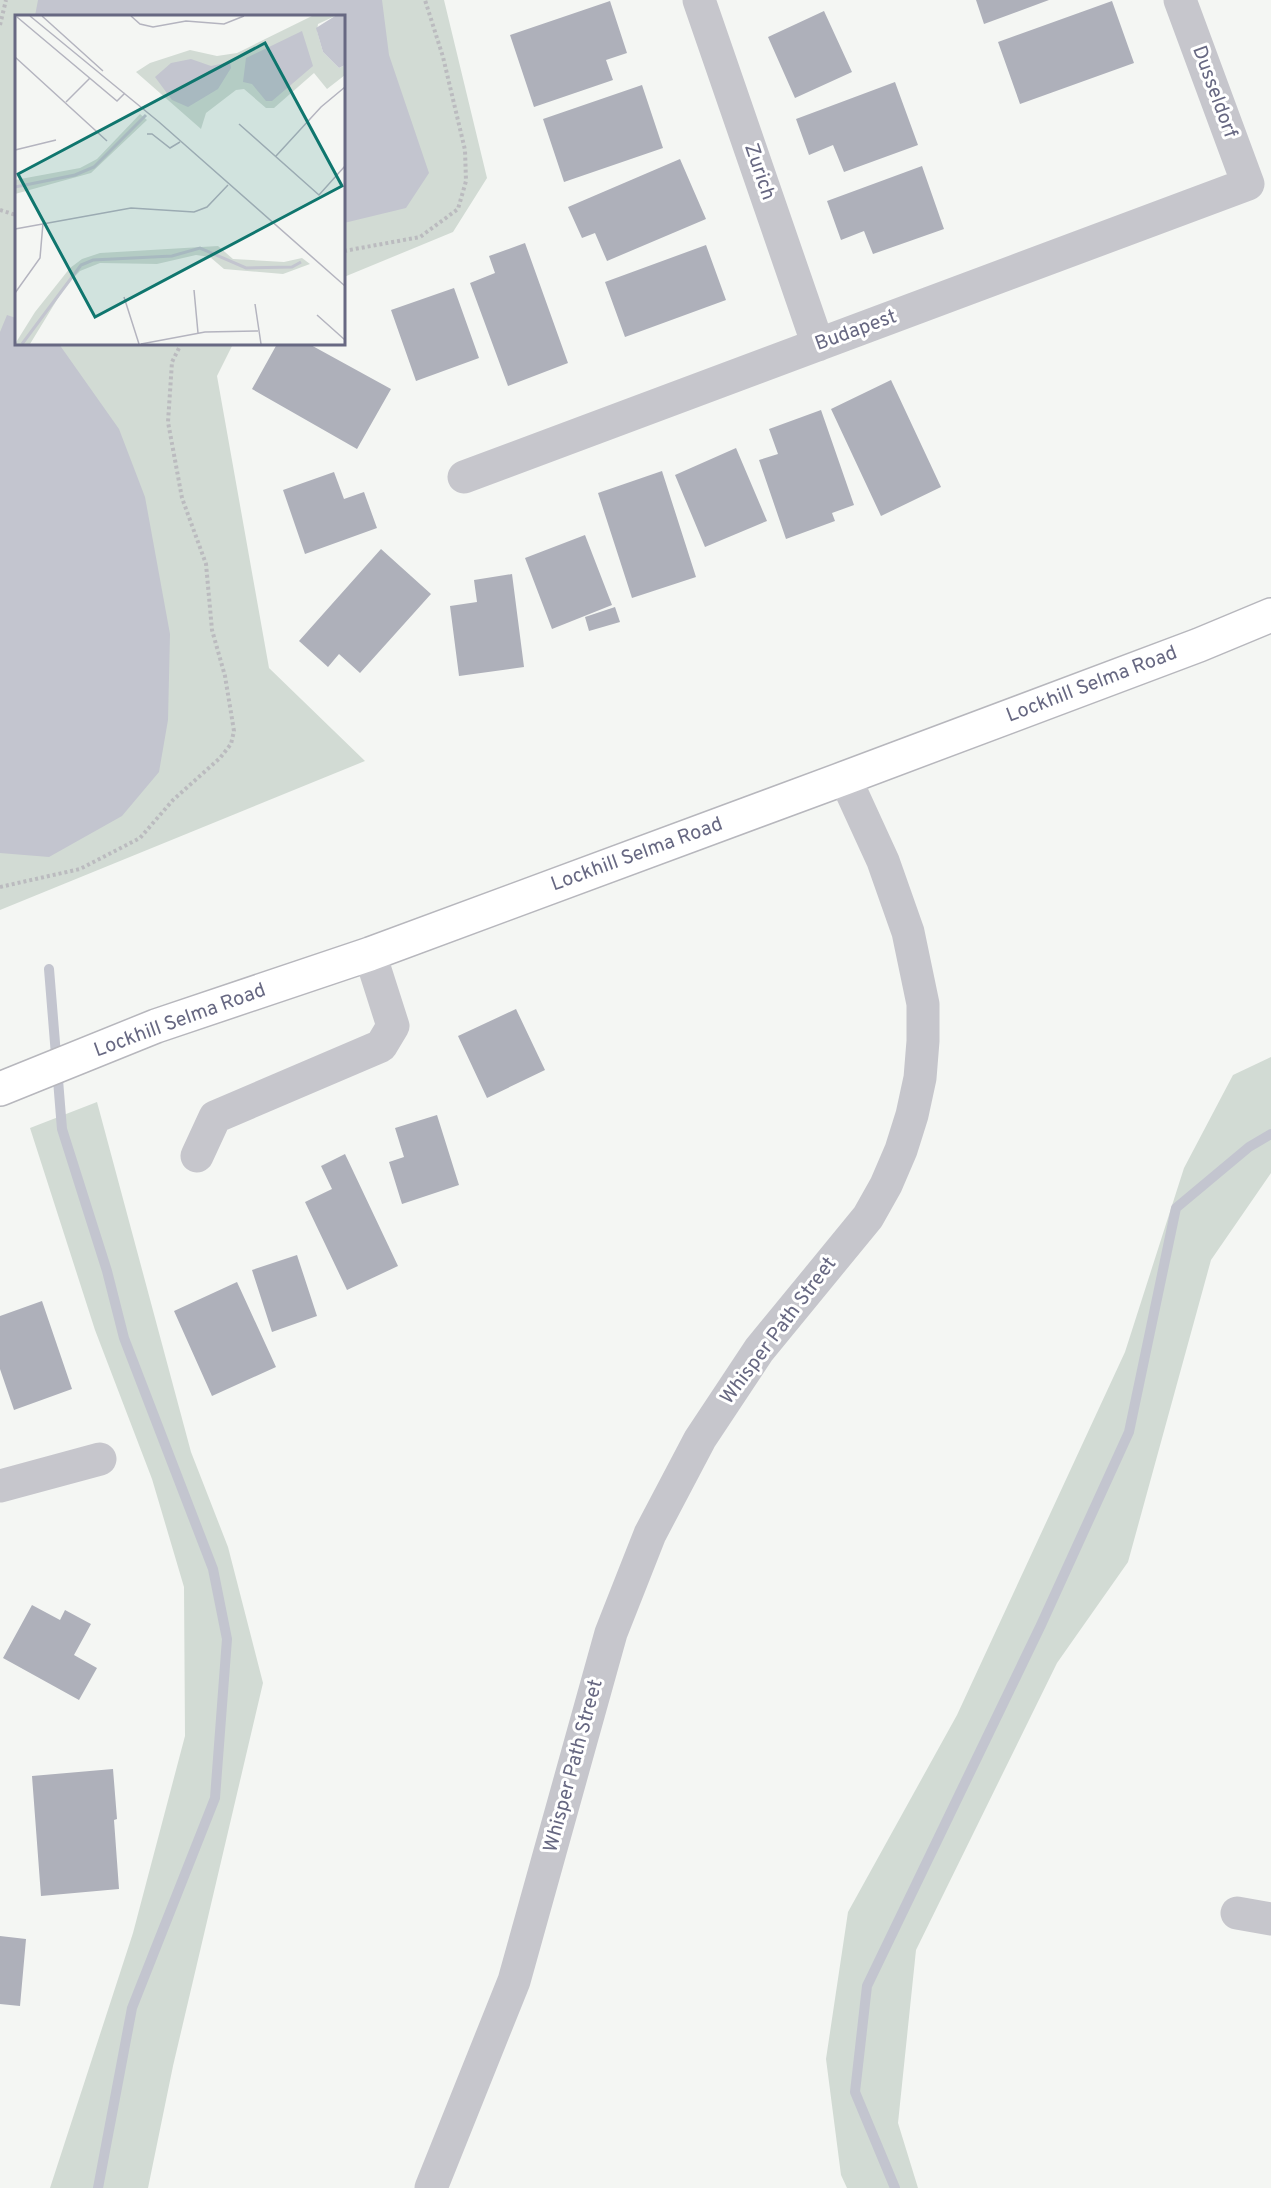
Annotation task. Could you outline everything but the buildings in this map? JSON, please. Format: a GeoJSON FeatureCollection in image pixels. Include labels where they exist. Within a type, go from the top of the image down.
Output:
{"type":"FeatureCollection","features":[{"type":"Feature","properties":{"kind":"main road","name":"Lockhill Selma Road"},"geometry":{"type":"LineString","coordinates":[[0,1089],[156,1026],[370,954],[1199,645],[1271,615]]}},
{"type":"Feature","properties":{"kind":"street","name":"Zurich"},"geometry":{"type":"LineString","coordinates":[[699,0],[818,345]]}},
{"type":"Feature","properties":{"kind":"street","name":"Dusseldorf"},"geometry":{"type":"LineString","coordinates":[[1179,0],[1248,184]]}},
{"type":"Feature","properties":{"kind":"street","name":"Budapest"},"geometry":{"type":"LineString","coordinates":[[464,477],[1248,184]]}},
{"type":"Feature","properties":{"kind":"street","name":"Whisper Path Street"},"geometry":{"type":"LineString","coordinates":[[431,2188],[514,1981],[610,1633],[650,1534],[700,1439],[759,1350],[868,1217],[886,1185],[901,1150],[912,1115],[920,1078],[923,1004],[908,932],[883,861],[845,778]]}},
{"type":"Feature","properties":{"kind":"street"},"geometry":{"type":"LineString","coordinates":[[197,1156],[215,1117],[381,1046],[393,1026],[370,954]]}},
{"type":"Feature","properties":{"kind":"street"},"geometry":{"type":"LineString","coordinates":[[0,1486],[100,1459]]}},
{"type":"Feature","properties":{"kind":"street"},"geometry":{"type":"LineString","coordinates":[[1237,1913],[1271,1919]]}},
{"type":"Feature","properties":{"kind":"path"},"geometry":{"type":"LineString","coordinates":[[0,25],[6,0]]}},
{"type":"Feature","properties":{"kind":"path"},"geometry":{"type":"LineString","coordinates":[[345,251],[420,237],[458,209],[466,181],[465,150],[443,57],[425,0]]}},
{"type":"Feature","properties":{"kind":"path"},"geometry":{"type":"LineString","coordinates":[[0,210],[15,215]]}},
{"type":"Feature","properties":{"kind":"path"},"geometry":{"type":"LineString","coordinates":[[0,888],[80,870],[140,838],[173,800],[220,758],[231,744],[234,731],[225,676],[212,630],[206,564],[182,498],[168,422],[172,362],[180,345]]}},
{"type":"Feature","properties":{"kind":"shaded area"},"geometry":{"type":"Polygon","coordinates":[[[0,0],[444,0],[487,178],[453,232],[345,277],[345,15],[15,15],[15,345],[232,345],[217,376],[269,668],[365,761],[0,910],[0,0]]]}},
{"type":"Feature","properties":{"kind":"shaded area"},"geometry":{"type":"Polygon","coordinates":[[[38,0],[382,0],[389,55],[429,173],[406,208],[345,223],[345,15],[35,15],[38,0]]]}},
{"type":"Feature","properties":{"kind":"shaded area"},"geometry":{"type":"Polygon","coordinates":[[[7,315],[15,318],[15,345],[60,345],[119,429],[145,497],[170,634],[168,720],[159,772],[122,816],[49,857],[0,853],[0,332],[7,315]]]}},
{"type":"Feature","properties":{"kind":"shaded area"},"geometry":{"type":"Polygon","coordinates":[[[1271,1057],[1271,1173],[1211,1260],[1128,1562],[1057,1663],[916,1950],[898,2123],[918,2188],[847,2188],[841,2175],[826,2059],[848,1912],[957,1715],[1125,1352],[1184,1168],[1233,1075],[1271,1057]]]}},
{"type":"Feature","properties":{"kind":"shaded area"},"geometry":{"type":"Polygon","coordinates":[[[97,1102],[191,1452],[228,1547],[263,1683],[173,2066],[148,2188],[50,2188],[133,1933],[185,1736],[184,1587],[152,1479],[95,1330],[30,1128],[97,1102]]]}},
{"type":"Feature","properties":{"kind":"waterway"},"geometry":{"type":"LineString","coordinates":[[49,969],[62,1129],[107,1271],[124,1338],[213,1569],[227,1639],[215,1798],[132,2008],[98,2188]]}},
{"type":"Feature","properties":{"kind":"waterway"},"geometry":{"type":"LineString","coordinates":[[895,2188],[855,2092],[867,1986],[1041,1625],[1129,1432],[1176,1208],[1249,1147],[1271,1134]]}}]}
